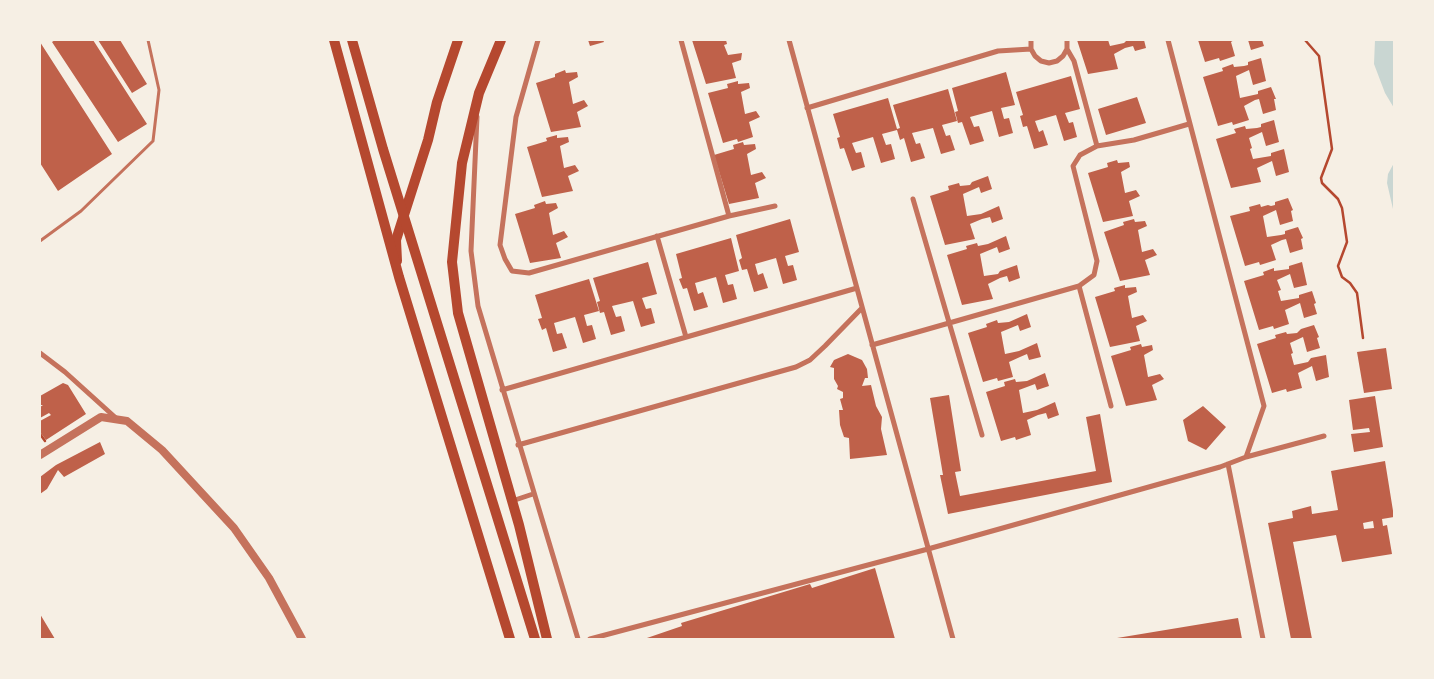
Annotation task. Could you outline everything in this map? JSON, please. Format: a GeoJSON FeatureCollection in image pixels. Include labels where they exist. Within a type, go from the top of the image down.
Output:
{"type":"FeatureCollection","features":[{"type":"Feature","properties":{"kind":"main road"},"geometry":{"type":"LineString","coordinates":[[334,40],[399,277],[510,639]]}},
{"type":"Feature","properties":{"kind":"main road"},"geometry":{"type":"LineString","coordinates":[[352,40],[383,149],[535,639]]}},
{"type":"Feature","properties":{"kind":"main road"},"geometry":{"type":"LineString","coordinates":[[399,277],[396,240],[458,40]]}},
{"type":"Feature","properties":{"kind":"main road"},"geometry":{"type":"LineString","coordinates":[[501,40],[479,93],[462,163],[452,262],[458,313],[512,501],[547,639]]}},
{"type":"Feature","properties":{"kind":"street"},"geometry":{"type":"LineString","coordinates":[[538,40],[516,117],[500,245],[505,260],[512,271],[529,273],[729,216],[775,206]]}},
{"type":"Feature","properties":{"kind":"street"},"geometry":{"type":"LineString","coordinates":[[681,40],[729,216]]}},
{"type":"Feature","properties":{"kind":"street"},"geometry":{"type":"LineString","coordinates":[[789,40],[953,639]]}},
{"type":"Feature","properties":{"kind":"street"},"geometry":{"type":"LineString","coordinates":[[1032,40],[1031,49],[1041,62],[1057,61],[1067,49]]}},
{"type":"Feature","properties":{"kind":"street"},"geometry":{"type":"LineString","coordinates":[[1067,40],[1067,49],[1074,61],[1098,146]]}},
{"type":"Feature","properties":{"kind":"street"},"geometry":{"type":"LineString","coordinates":[[1168,40],[1264,406],[1246,457]]}},
{"type":"Feature","properties":{"kind":"street"},"geometry":{"type":"LineString","coordinates":[[807,108],[998,51],[1031,49]]}},
{"type":"Feature","properties":{"kind":"street"},"geometry":{"type":"LineString","coordinates":[[479,93],[471,251],[478,306],[518,445],[578,639]]}},
{"type":"Feature","properties":{"kind":"street"},"geometry":{"type":"LineString","coordinates":[[872,345],[1079,286],[1094,275],[1097,261],[1073,166],[1080,155],[1098,146],[1134,140],[1190,124]]}},
{"type":"Feature","properties":{"kind":"street"},"geometry":{"type":"LineString","coordinates":[[913,199],[951,322],[982,435]]}},
{"type":"Feature","properties":{"kind":"street"},"geometry":{"type":"LineString","coordinates":[[656,236],[686,337]]}},
{"type":"Feature","properties":{"kind":"street"},"geometry":{"type":"LineString","coordinates":[[1079,286],[1111,406]]}},
{"type":"Feature","properties":{"kind":"street"},"geometry":{"type":"LineString","coordinates":[[502,390],[857,288]]}},
{"type":"Feature","properties":{"kind":"street"},"geometry":{"type":"LineString","coordinates":[[518,445],[796,368],[810,360],[862,308]]}},
{"type":"Feature","properties":{"kind":"street"},"geometry":{"type":"LineString","coordinates":[[40,353],[65,372],[118,420]]}},
{"type":"Feature","properties":{"kind":"street"},"geometry":{"type":"LineString","coordinates":[[40,455],[101,417],[127,421],[162,450],[234,528],[269,578],[302,639]]}},
{"type":"Feature","properties":{"kind":"street"},"geometry":{"type":"LineString","coordinates":[[590,639],[928,548],[1324,436]]}},
{"type":"Feature","properties":{"kind":"street"},"geometry":{"type":"LineString","coordinates":[[1228,464],[1263,639]]}},
{"type":"Feature","properties":{"kind":"street"},"geometry":{"type":"LineString","coordinates":[[512,501],[533,494]]}},
{"type":"Feature","properties":{"kind":"lane"},"geometry":{"type":"LineString","coordinates":[[40,241],[81,210],[153,141],[159,90],[148,40]]}},
{"type":"Feature","properties":{"kind":"path"},"geometry":{"type":"LineString","coordinates":[[1306,40],[1319,56],[1332,149],[1321,178],[1322,183],[1338,200],[1342,208],[1347,242],[1338,266],[1342,277],[1350,283],[1357,293],[1363,338]]}},
{"type":"Feature","properties":{"kind":"shaded area"},"geometry":{"type":"Polygon","coordinates":[[[1375,40],[1394,40],[1394,108],[1385,93],[1374,64],[1375,40]]]}},
{"type":"Feature","properties":{"kind":"shaded area"},"geometry":{"type":"Polygon","coordinates":[[[1394,163],[1394,249],[1393,209],[1387,183],[1388,174],[1394,163]]]}},
{"type":"Feature","properties":{"kind":"building"},"geometry":{"type":"Polygon","coordinates":[[[55,40],[93,40],[147,124],[118,142],[52,42],[55,40]]]}},
{"type":"Feature","properties":{"kind":"building"},"geometry":{"type":"Polygon","coordinates":[[[98,40],[120,40],[147,84],[132,93],[98,40]]]}},
{"type":"Feature","properties":{"kind":"building"},"geometry":{"type":"Polygon","coordinates":[[[588,40],[603,40],[604,42],[590,46],[588,40]]]}},
{"type":"Feature","properties":{"kind":"building"},"geometry":{"type":"Polygon","coordinates":[[[692,40],[726,40],[727,44],[724,45],[728,55],[742,53],[741,60],[732,63],[736,78],[706,84],[692,40]]]}},
{"type":"Feature","properties":{"kind":"building"},"geometry":{"type":"Polygon","coordinates":[[[1077,40],[1108,40],[1110,46],[1124,43],[1127,40],[1144,40],[1146,48],[1135,51],[1133,46],[1125,48],[1114,54],[1118,69],[1088,74],[1077,40]]]}},
{"type":"Feature","properties":{"kind":"building"},"geometry":{"type":"Polygon","coordinates":[[[1198,40],[1234,40],[1231,42],[1235,56],[1220,61],[1219,58],[1205,62],[1198,40]]]}},
{"type":"Feature","properties":{"kind":"building"},"geometry":{"type":"Polygon","coordinates":[[[1248,40],[1262,40],[1264,46],[1251,50],[1248,40]]]}},
{"type":"Feature","properties":{"kind":"building"},"geometry":{"type":"Polygon","coordinates":[[[40,42],[112,154],[58,191],[40,163],[40,42]]]}},
{"type":"Feature","properties":{"kind":"building"},"geometry":{"type":"Polygon","coordinates":[[[1261,58],[1266,81],[1253,85],[1249,70],[1236,76],[1240,98],[1258,94],[1258,91],[1271,87],[1276,99],[1274,99],[1276,110],[1263,114],[1259,99],[1255,100],[1244,106],[1249,120],[1233,125],[1232,122],[1218,126],[1203,77],[1223,71],[1222,68],[1233,64],[1234,67],[1244,66],[1248,65],[1248,62],[1261,58]]]}},
{"type":"Feature","properties":{"kind":"building"},"geometry":{"type":"Polygon","coordinates":[[[565,70],[566,73],[577,72],[578,77],[569,82],[573,104],[584,100],[588,106],[577,112],[581,127],[551,132],[536,83],[555,77],[555,74],[565,70]]]}},
{"type":"Feature","properties":{"kind":"building"},"geometry":{"type":"Polygon","coordinates":[[[1006,72],[1015,105],[1001,108],[1004,119],[1009,118],[1013,133],[999,137],[992,111],[970,117],[974,127],[979,126],[984,141],[970,145],[962,122],[958,123],[955,112],[958,111],[952,88],[1006,72]]]}},
{"type":"Feature","properties":{"kind":"building"},"geometry":{"type":"Polygon","coordinates":[[[1071,76],[1080,109],[1065,113],[1069,123],[1073,122],[1077,137],[1064,141],[1056,115],[1035,121],[1039,132],[1043,130],[1048,145],[1034,149],[1027,126],[1023,127],[1020,116],[1023,115],[1016,92],[1071,76]]]}},
{"type":"Feature","properties":{"kind":"building"},"geometry":{"type":"Polygon","coordinates":[[[738,81],[738,84],[749,83],[750,88],[741,92],[745,114],[756,111],[760,117],[749,122],[753,137],[738,142],[737,139],[723,143],[708,93],[728,88],[727,84],[738,81]]]}},
{"type":"Feature","properties":{"kind":"building"},"geometry":{"type":"Polygon","coordinates":[[[948,89],[957,121],[942,125],[946,136],[950,135],[955,150],[941,154],[933,128],[912,133],[916,144],[920,143],[925,158],[911,162],[904,138],[900,140],[897,130],[882,134],[886,145],[891,144],[895,159],[881,163],[873,137],[852,143],[856,153],[861,152],[865,167],[852,171],[844,148],[840,149],[837,138],[840,137],[833,114],[888,98],[897,129],[900,128],[893,105],[948,89]]]}},
{"type":"Feature","properties":{"kind":"building"},"geometry":{"type":"Polygon","coordinates":[[[1137,97],[1146,123],[1106,135],[1098,109],[1137,97]]]}},
{"type":"Feature","properties":{"kind":"building"},"geometry":{"type":"Polygon","coordinates":[[[1274,120],[1279,142],[1266,146],[1262,132],[1249,138],[1252,148],[1250,149],[1253,159],[1271,156],[1271,153],[1284,149],[1289,172],[1276,176],[1272,161],[1257,168],[1261,182],[1231,188],[1216,139],[1236,133],[1234,129],[1245,126],[1246,129],[1257,128],[1261,127],[1261,124],[1274,120]]]}},
{"type":"Feature","properties":{"kind":"building"},"geometry":{"type":"Polygon","coordinates":[[[557,135],[557,138],[568,137],[569,142],[560,146],[564,168],[575,165],[579,171],[568,176],[573,191],[542,197],[527,147],[547,141],[546,138],[557,135]]]}},
{"type":"Feature","properties":{"kind":"building"},"geometry":{"type":"Polygon","coordinates":[[[743,142],[744,145],[755,144],[756,149],[747,154],[751,175],[762,172],[766,178],[755,183],[759,198],[729,204],[714,155],[734,149],[733,145],[743,142]]]}},
{"type":"Feature","properties":{"kind":"building"},"geometry":{"type":"Polygon","coordinates":[[[1117,160],[1118,163],[1129,162],[1130,167],[1121,172],[1125,193],[1136,190],[1140,196],[1129,201],[1133,216],[1103,222],[1088,173],[1108,167],[1107,163],[1117,160]]]}},
{"type":"Feature","properties":{"kind":"building"},"geometry":{"type":"Polygon","coordinates":[[[988,176],[992,189],[981,193],[979,187],[963,194],[967,216],[981,214],[999,206],[1003,219],[992,223],[990,217],[970,224],[975,239],[945,245],[930,196],[949,190],[948,186],[959,183],[960,186],[970,185],[972,182],[988,176]]]}},
{"type":"Feature","properties":{"kind":"building"},"geometry":{"type":"Polygon","coordinates":[[[1288,198],[1293,210],[1291,211],[1293,221],[1280,225],[1276,210],[1263,216],[1267,237],[1285,234],[1285,231],[1298,227],[1303,238],[1301,239],[1303,249],[1290,253],[1286,239],[1282,240],[1271,245],[1276,260],[1260,265],[1259,262],[1245,266],[1230,216],[1250,211],[1249,207],[1260,204],[1261,207],[1271,206],[1275,205],[1275,202],[1288,198]]]}},
{"type":"Feature","properties":{"kind":"building"},"geometry":{"type":"Polygon","coordinates":[[[545,201],[546,204],[556,203],[558,208],[549,213],[553,235],[564,231],[568,237],[556,243],[561,258],[530,263],[515,214],[535,208],[534,205],[545,201]]]}},
{"type":"Feature","properties":{"kind":"building"},"geometry":{"type":"Polygon","coordinates":[[[790,219],[799,252],[785,256],[788,266],[793,265],[797,280],[783,284],[776,258],[755,264],[758,275],[763,273],[768,288],[754,292],[747,269],[742,270],[739,260],[742,258],[736,235],[790,219]]]}},
{"type":"Feature","properties":{"kind":"building"},"geometry":{"type":"Polygon","coordinates":[[[1134,219],[1135,222],[1145,221],[1147,226],[1138,230],[1142,252],[1153,249],[1157,255],[1145,260],[1150,275],[1120,281],[1104,232],[1124,225],[1123,222],[1134,219]]]}},
{"type":"Feature","properties":{"kind":"building"},"geometry":{"type":"Polygon","coordinates":[[[1006,236],[1010,249],[999,253],[997,247],[980,254],[984,276],[998,274],[1000,271],[1017,265],[1020,278],[1009,282],[1007,276],[1000,278],[988,284],[993,299],[962,305],[947,255],[967,249],[966,246],[977,243],[978,246],[988,244],[1006,236]]]}},
{"type":"Feature","properties":{"kind":"building"},"geometry":{"type":"Polygon","coordinates":[[[731,238],[739,271],[725,275],[728,285],[733,284],[737,299],[723,303],[716,277],[695,283],[698,294],[703,292],[708,307],[694,311],[687,288],[683,289],[679,279],[682,278],[676,254],[731,238]]]}},
{"type":"Feature","properties":{"kind":"building"},"geometry":{"type":"Polygon","coordinates":[[[648,262],[657,294],[642,298],[646,309],[651,308],[655,323],[641,327],[633,301],[612,306],[616,317],[621,316],[625,331],[611,335],[604,312],[600,313],[597,302],[600,301],[593,278],[648,262]]]}},
{"type":"Feature","properties":{"kind":"building"},"geometry":{"type":"Polygon","coordinates":[[[1302,262],[1307,285],[1294,288],[1290,274],[1277,280],[1281,290],[1278,291],[1281,301],[1299,298],[1299,295],[1312,291],[1317,314],[1304,318],[1300,303],[1285,310],[1289,324],[1274,329],[1273,326],[1259,330],[1244,281],[1264,275],[1263,272],[1274,268],[1274,271],[1289,269],[1289,266],[1302,262]]]}},
{"type":"Feature","properties":{"kind":"building"},"geometry":{"type":"Polygon","coordinates":[[[589,279],[599,311],[584,315],[587,326],[592,325],[596,339],[583,343],[575,317],[554,323],[557,334],[562,333],[567,348],[553,352],[546,328],[542,330],[538,319],[542,318],[535,295],[589,279]]]}},
{"type":"Feature","properties":{"kind":"building"},"geometry":{"type":"Polygon","coordinates":[[[1125,285],[1125,288],[1136,287],[1137,292],[1128,296],[1132,318],[1143,315],[1147,321],[1136,326],[1140,341],[1110,347],[1095,297],[1115,291],[1114,288],[1125,285]]]}},
{"type":"Feature","properties":{"kind":"building"},"geometry":{"type":"Polygon","coordinates":[[[1027,314],[1031,327],[1020,331],[1018,325],[1001,332],[1005,354],[1019,351],[1037,343],[1041,357],[1029,360],[1027,354],[1020,357],[1009,362],[1013,377],[998,381],[997,378],[983,382],[968,333],[987,327],[986,324],[997,320],[998,323],[1009,322],[1027,314]]]}},
{"type":"Feature","properties":{"kind":"building"},"geometry":{"type":"Polygon","coordinates":[[[1314,325],[1319,337],[1317,338],[1320,348],[1307,352],[1303,337],[1290,343],[1294,365],[1308,362],[1311,358],[1326,355],[1329,377],[1316,381],[1312,366],[1298,373],[1302,388],[1287,392],[1286,389],[1272,393],[1257,344],[1276,338],[1275,335],[1286,332],[1287,334],[1297,333],[1301,329],[1314,325]]]}},
{"type":"Feature","properties":{"kind":"building"},"geometry":{"type":"Polygon","coordinates":[[[1141,344],[1142,347],[1152,345],[1153,350],[1144,355],[1148,377],[1160,374],[1164,379],[1152,385],[1157,400],[1126,406],[1111,356],[1131,350],[1130,347],[1141,344]]]}},
{"type":"Feature","properties":{"kind":"building"},"geometry":{"type":"Polygon","coordinates":[[[1386,348],[1392,389],[1364,393],[1357,352],[1386,348]]]}},
{"type":"Feature","properties":{"kind":"building"},"geometry":{"type":"Polygon","coordinates":[[[848,354],[862,360],[867,369],[868,378],[865,378],[862,386],[871,385],[876,406],[882,417],[881,429],[887,455],[850,459],[849,438],[844,437],[840,425],[839,410],[843,410],[840,399],[843,398],[843,392],[837,389],[838,386],[834,379],[834,368],[830,367],[834,360],[848,354]]]}},
{"type":"Feature","properties":{"kind":"building"},"geometry":{"type":"Polygon","coordinates":[[[1045,373],[1049,386],[1037,390],[1035,384],[1019,390],[1023,413],[1037,410],[1055,402],[1059,415],[1048,419],[1046,413],[1038,415],[1027,420],[1031,435],[1016,440],[1015,437],[1001,441],[986,392],[1005,386],[1004,382],[1015,379],[1016,382],[1027,381],[1045,373]]]}},
{"type":"Feature","properties":{"kind":"building"},"geometry":{"type":"Polygon","coordinates":[[[63,383],[68,385],[86,414],[46,440],[40,432],[40,421],[51,415],[49,413],[40,418],[40,407],[43,405],[40,405],[40,396],[63,383]]]}},
{"type":"Feature","properties":{"kind":"building"},"geometry":{"type":"Polygon","coordinates":[[[949,395],[961,471],[955,472],[960,496],[1096,471],[1086,417],[1100,414],[1112,482],[948,514],[940,475],[943,475],[930,398],[949,395]]]}},
{"type":"Feature","properties":{"kind":"building"},"geometry":{"type":"Polygon","coordinates":[[[1375,396],[1383,447],[1354,452],[1351,434],[1370,432],[1369,428],[1353,430],[1349,400],[1375,396]]]}},
{"type":"Feature","properties":{"kind":"building"},"geometry":{"type":"Polygon","coordinates":[[[1203,406],[1226,427],[1206,450],[1188,441],[1183,420],[1203,406]]]}},
{"type":"Feature","properties":{"kind":"building"},"geometry":{"type":"Polygon","coordinates":[[[100,442],[105,454],[64,477],[58,470],[47,489],[40,494],[40,477],[56,465],[100,442]]]}},
{"type":"Feature","properties":{"kind":"building"},"geometry":{"type":"Polygon","coordinates":[[[1385,461],[1394,517],[1382,519],[1383,526],[1387,525],[1392,554],[1342,562],[1336,535],[1293,542],[1312,639],[1291,639],[1268,523],[1293,518],[1292,511],[1311,506],[1312,514],[1338,510],[1331,471],[1385,461]],[[1373,521],[1363,523],[1364,529],[1374,528],[1373,521]]]}},
{"type":"Feature","properties":{"kind":"building"},"geometry":{"type":"Polygon","coordinates":[[[875,568],[895,639],[644,639],[682,626],[681,623],[810,584],[812,588],[875,568]]]}},
{"type":"Feature","properties":{"kind":"building"},"geometry":{"type":"Polygon","coordinates":[[[40,614],[55,639],[40,639],[40,614]]]}},
{"type":"Feature","properties":{"kind":"building"},"geometry":{"type":"Polygon","coordinates":[[[1238,618],[1242,639],[1117,638],[1238,618]]]}}]}
